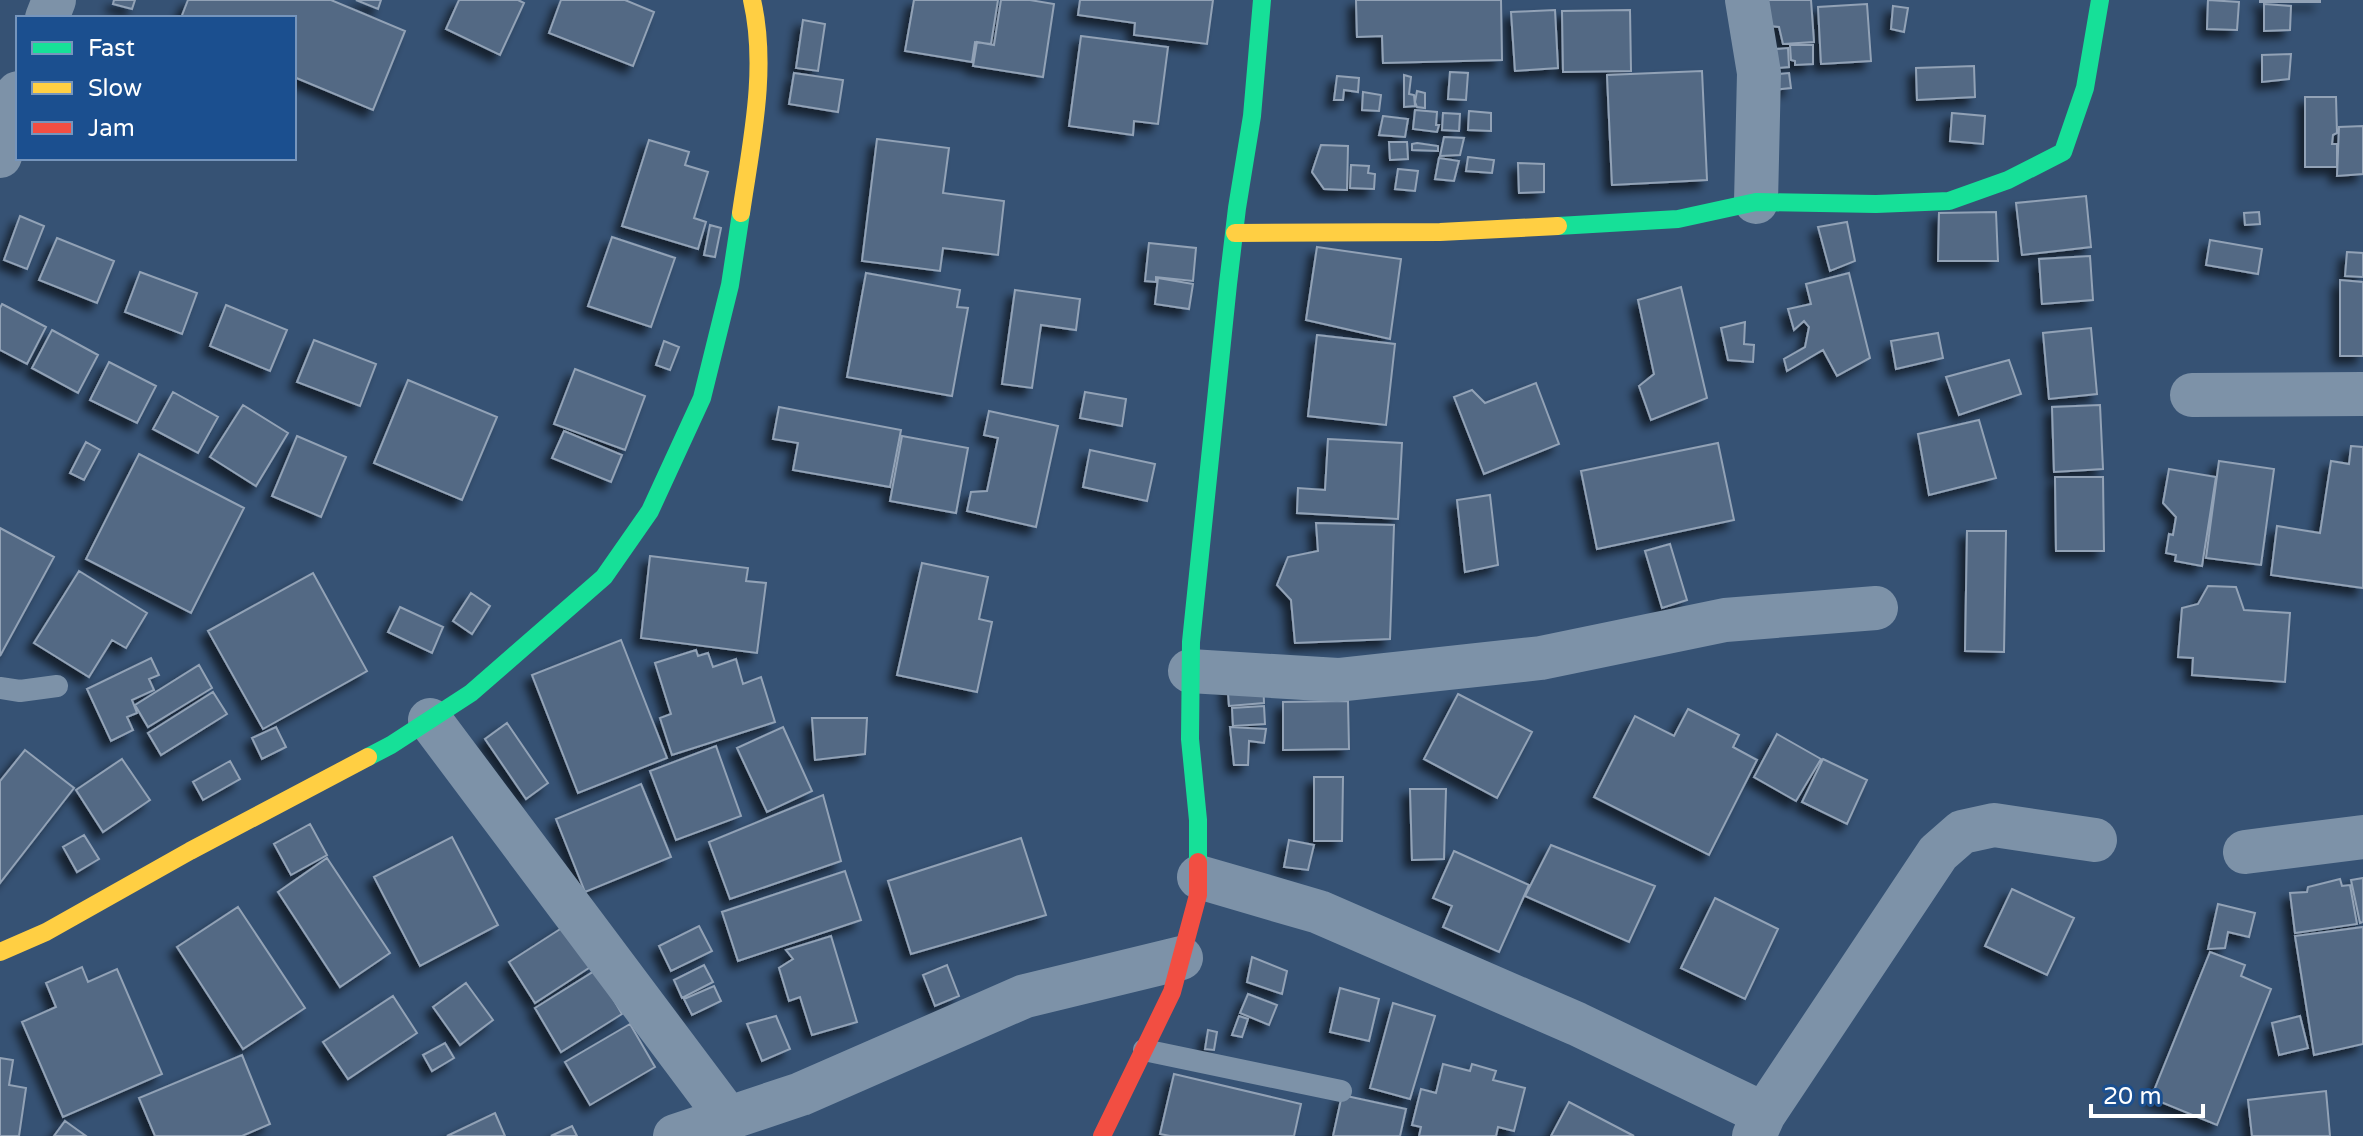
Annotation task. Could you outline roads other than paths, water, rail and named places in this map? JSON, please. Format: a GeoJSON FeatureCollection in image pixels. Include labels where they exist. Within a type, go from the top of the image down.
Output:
{"type":"FeatureCollection","features":[{"type":"Feature","properties":{"kind":"street"},"geometry":{"type":"LineString","coordinates":[[0,952],[46,932],[190,851],[391,745],[471,693],[604,577],[650,511],[702,398],[730,285],[756,108],[758,26],[752,0]]}},
{"type":"Feature","properties":{"kind":"street"},"geometry":{"type":"LineString","coordinates":[[1102,1136],[1172,992],[1198,895],[1198,820],[1190,739],[1192,628],[1235,233],[1252,116],[1262,0]]}},
{"type":"Feature","properties":{"kind":"street"},"geometry":{"type":"LineString","coordinates":[[1747,0],[1759,73],[1756,202]]}},
{"type":"Feature","properties":{"kind":"street"},"geometry":{"type":"LineString","coordinates":[[1235,233],[1440,232],[1678,219],[1756,202],[1876,204],[1949,201],[2008,180],[2063,152],[2085,88],[2100,0]]}},
{"type":"Feature","properties":{"kind":"street"},"geometry":{"type":"LineString","coordinates":[[0,156],[16,100]]}},
{"type":"Feature","properties":{"kind":"street"},"geometry":{"type":"LineString","coordinates":[[2192,395],[2363,394]]}},
{"type":"Feature","properties":{"kind":"street"},"geometry":{"type":"LineString","coordinates":[[1190,671],[1338,680],[1541,658],[1725,620],[1876,608]]}},
{"type":"Feature","properties":{"kind":"street"},"geometry":{"type":"LineString","coordinates":[[430,720],[728,1118]]}},
{"type":"Feature","properties":{"kind":"street"},"geometry":{"type":"LineString","coordinates":[[1199,877],[1319,912],[1577,1024],[1759,1125],[1938,853],[1962,832],[1994,825],[2095,840]]}},
{"type":"Feature","properties":{"kind":"street"},"geometry":{"type":"LineString","coordinates":[[2245,852],[2363,837]]}},
{"type":"Feature","properties":{"kind":"street"},"geometry":{"type":"LineString","coordinates":[[675,1136],[801,1094],[1025,996],[1181,958]]}},
{"type":"Feature","properties":{"kind":"lane"},"geometry":{"type":"LineString","coordinates":[[0,688],[20,691],[57,686]]}},
{"type":"Feature","properties":{"kind":"lane"},"geometry":{"type":"LineString","coordinates":[[1144,1050],[1341,1091]]}}]}
